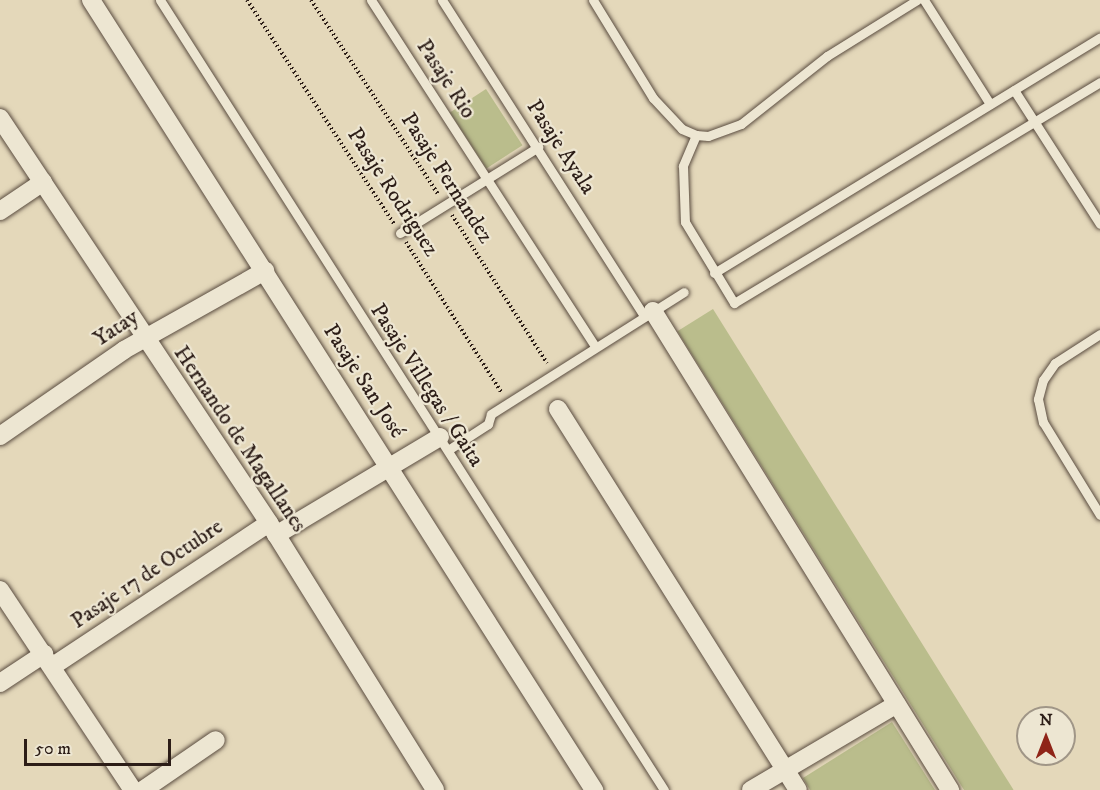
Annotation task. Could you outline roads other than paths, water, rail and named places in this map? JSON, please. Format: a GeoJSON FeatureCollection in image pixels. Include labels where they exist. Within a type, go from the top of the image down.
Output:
{"type":"FeatureCollection","features":[{"type":"Feature","properties":{"kind":"street","name":"Pasaje San José"},"geometry":{"type":"LineString","coordinates":[[91,0],[391,467],[594,790]]}},
{"type":"Feature","properties":{"kind":"street","name":"Hernando de Magallanes"},"geometry":{"type":"LineString","coordinates":[[0,118],[44,182],[143,339],[273,529],[435,790]]}},
{"type":"Feature","properties":{"kind":"street"},"geometry":{"type":"LineString","coordinates":[[0,211],[44,182]]}},
{"type":"Feature","properties":{"kind":"street","name":"Yatay"},"geometry":{"type":"LineString","coordinates":[[0,436],[143,339],[265,271]]}},
{"type":"Feature","properties":{"kind":"street"},"geometry":{"type":"LineString","coordinates":[[648,313],[950,790]]}},
{"type":"Feature","properties":{"kind":"street"},"geometry":{"type":"LineString","coordinates":[[558,409],[798,790]]}},
{"type":"Feature","properties":{"kind":"street","name":"Pasaje 17 de Octubre"},"geometry":{"type":"LineString","coordinates":[[0,683],[48,660],[273,529],[391,467],[444,443]]}},
{"type":"Feature","properties":{"kind":"street"},"geometry":{"type":"LineString","coordinates":[[0,590],[133,790]]}},
{"type":"Feature","properties":{"kind":"street"},"geometry":{"type":"LineString","coordinates":[[752,790],[897,704]]}},
{"type":"Feature","properties":{"kind":"street"},"geometry":{"type":"LineString","coordinates":[[143,790],[216,740]]}},
{"type":"Feature","properties":{"kind":"lane","name":"Pasaje Villegas / Gaita"},"geometry":{"type":"LineString","coordinates":[[160,0],[664,790]]}},
{"type":"Feature","properties":{"kind":"lane","name":"Pasaje Rio"},"geometry":{"type":"LineString","coordinates":[[371,0],[595,346]]}},
{"type":"Feature","properties":{"kind":"lane","name":"Pasaje Ayala"},"geometry":{"type":"LineString","coordinates":[[442,0],[648,313]]}},
{"type":"Feature","properties":{"kind":"lane"},"geometry":{"type":"LineString","coordinates":[[593,0],[653,98],[682,129],[696,135],[708,136],[741,124],[827,56],[917,0]]}},
{"type":"Feature","properties":{"kind":"lane"},"geometry":{"type":"LineString","coordinates":[[924,0],[990,104]]}},
{"type":"Feature","properties":{"kind":"lane"},"geometry":{"type":"LineString","coordinates":[[714,273],[1100,37]]}},
{"type":"Feature","properties":{"kind":"lane"},"geometry":{"type":"LineString","coordinates":[[696,135],[683,166],[681,206],[684,222],[734,303],[1100,82]]}},
{"type":"Feature","properties":{"kind":"lane"},"geometry":{"type":"LineString","coordinates":[[1014,90],[1100,224]]}},
{"type":"Feature","properties":{"kind":"lane"},"geometry":{"type":"LineString","coordinates":[[400,233],[538,147]]}},
{"type":"Feature","properties":{"kind":"lane"},"geometry":{"type":"LineString","coordinates":[[444,443],[684,292]]}},
{"type":"Feature","properties":{"kind":"lane"},"geometry":{"type":"LineString","coordinates":[[1100,334],[1055,363],[1043,380],[1038,399],[1043,422],[1100,515]]}}]}
